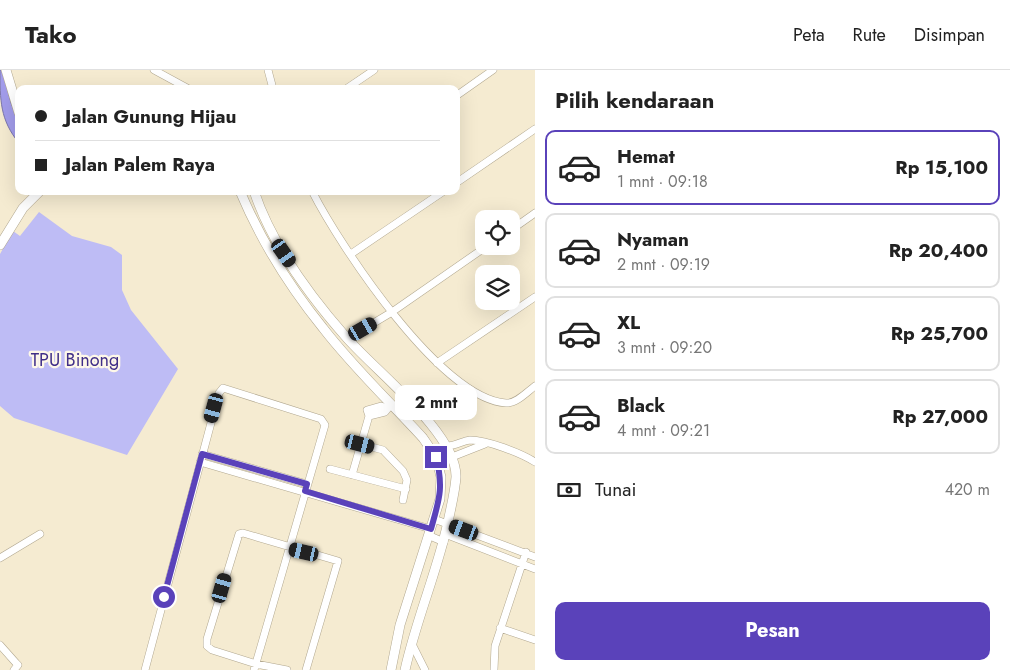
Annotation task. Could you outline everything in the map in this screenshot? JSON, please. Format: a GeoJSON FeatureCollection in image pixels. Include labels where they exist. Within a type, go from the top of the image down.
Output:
{"type":"FeatureCollection","features":[{"type":"Feature","properties":{"kind":"street"},"geometry":{"type":"LineString","coordinates":[[6,70],[15,100]]}},
{"type":"Feature","properties":{"kind":"street"},"geometry":{"type":"LineString","coordinates":[[154,70],[182,85]]}},
{"type":"Feature","properties":{"kind":"street"},"geometry":{"type":"LineString","coordinates":[[268,70],[272,85]]}},
{"type":"Feature","properties":{"kind":"street"},"geometry":{"type":"LineString","coordinates":[[352,85],[374,70]]}},
{"type":"Feature","properties":{"kind":"street"},"geometry":{"type":"LineString","coordinates":[[460,93],[494,70]]}},
{"type":"Feature","properties":{"kind":"street"},"geometry":{"type":"LineString","coordinates":[[460,180],[535,129]]}},
{"type":"Feature","properties":{"kind":"street"},"geometry":{"type":"LineString","coordinates":[[0,244],[23,208],[36,195]]}},
{"type":"Feature","properties":{"kind":"street"},"geometry":{"type":"LineString","coordinates":[[242,195],[256,229],[284,275],[323,330],[390,406],[423,438],[436,457],[441,476],[440,499],[400,625],[391,670]]}},
{"type":"Feature","properties":{"kind":"street"},"geometry":{"type":"LineString","coordinates":[[256,195],[272,234],[323,309],[347,339],[435,429],[452,457],[456,477],[445,538],[404,670]]}},
{"type":"Feature","properties":{"kind":"street"},"geometry":{"type":"LineString","coordinates":[[317,195],[352,254],[392,312],[437,363],[470,390],[505,403],[516,400],[535,386]]}},
{"type":"Feature","properties":{"kind":"street"},"geometry":{"type":"LineString","coordinates":[[352,254],[438,195]]}},
{"type":"Feature","properties":{"kind":"street"},"geometry":{"type":"LineString","coordinates":[[520,224],[535,213]]}},
{"type":"Feature","properties":{"kind":"street"},"geometry":{"type":"LineString","coordinates":[[347,339],[392,312],[475,254]]}},
{"type":"Feature","properties":{"kind":"street"},"geometry":{"type":"LineString","coordinates":[[437,363],[535,297]]}},
{"type":"Feature","properties":{"kind":"street"},"geometry":{"type":"LineString","coordinates":[[144,670],[186,523],[219,393],[224,388],[323,421],[324,427],[255,667]]}},
{"type":"Feature","properties":{"kind":"street"},"geometry":{"type":"LineString","coordinates":[[352,475],[368,413],[385,412],[402,395]]}},
{"type":"Feature","properties":{"kind":"street"},"geometry":{"type":"LineString","coordinates":[[447,446],[465,441],[485,444],[525,456],[535,462]]}},
{"type":"Feature","properties":{"kind":"street"},"geometry":{"type":"LineString","coordinates":[[360,444],[383,450],[404,471],[407,480],[403,500]]}},
{"type":"Feature","properties":{"kind":"street"},"geometry":{"type":"LineString","coordinates":[[452,457],[485,444]]}},
{"type":"Feature","properties":{"kind":"street"},"geometry":{"type":"LineString","coordinates":[[202,454],[306,488],[535,569]]}},
{"type":"Feature","properties":{"kind":"street"},"geometry":{"type":"LineString","coordinates":[[200,462],[306,488]]}},
{"type":"Feature","properties":{"kind":"street"},"geometry":{"type":"LineString","coordinates":[[330,469],[406,489]]}},
{"type":"Feature","properties":{"kind":"street"},"geometry":{"type":"LineString","coordinates":[[434,520],[526,552],[535,557]]}},
{"type":"Feature","properties":{"kind":"street"},"geometry":{"type":"LineString","coordinates":[[287,670],[255,667],[212,650],[207,646],[207,639],[239,534],[243,533],[288,548],[338,561],[306,670]]}},
{"type":"Feature","properties":{"kind":"street"},"geometry":{"type":"LineString","coordinates":[[0,558],[40,534]]}},
{"type":"Feature","properties":{"kind":"street"},"geometry":{"type":"LineString","coordinates":[[494,670],[495,646],[526,552]]}},
{"type":"Feature","properties":{"kind":"street"},"geometry":{"type":"LineString","coordinates":[[500,628],[535,640]]}},
{"type":"Feature","properties":{"kind":"street"},"geometry":{"type":"LineString","coordinates":[[412,644],[425,670]]}},
{"type":"Feature","properties":{"kind":"street"},"geometry":{"type":"LineString","coordinates":[[0,645],[16,663],[14,670]]}},
{"type":"Feature","properties":{"kind":"green space","name":"TPU Binong"},"geometry":{"type":"Polygon","coordinates":[[[39,212],[72,236],[111,247],[122,255],[122,290],[131,310],[178,369],[127,455],[14,418],[0,406],[0,254],[13,231],[20,236],[39,212]]]}},
{"type":"Feature","properties":{"kind":"shaded area"},"geometry":{"type":"Polygon","coordinates":[[[0,70],[3,70],[15,112],[15,137],[8,126],[2,109],[0,70]]]}},
{"type":"Feature","properties":{"kind":"route"},"geometry":{"type":"LineString","coordinates":[[164,597],[186,523],[202,454],[307,484],[305,491],[431,529],[440,499],[441,476],[436,457]]}}]}
